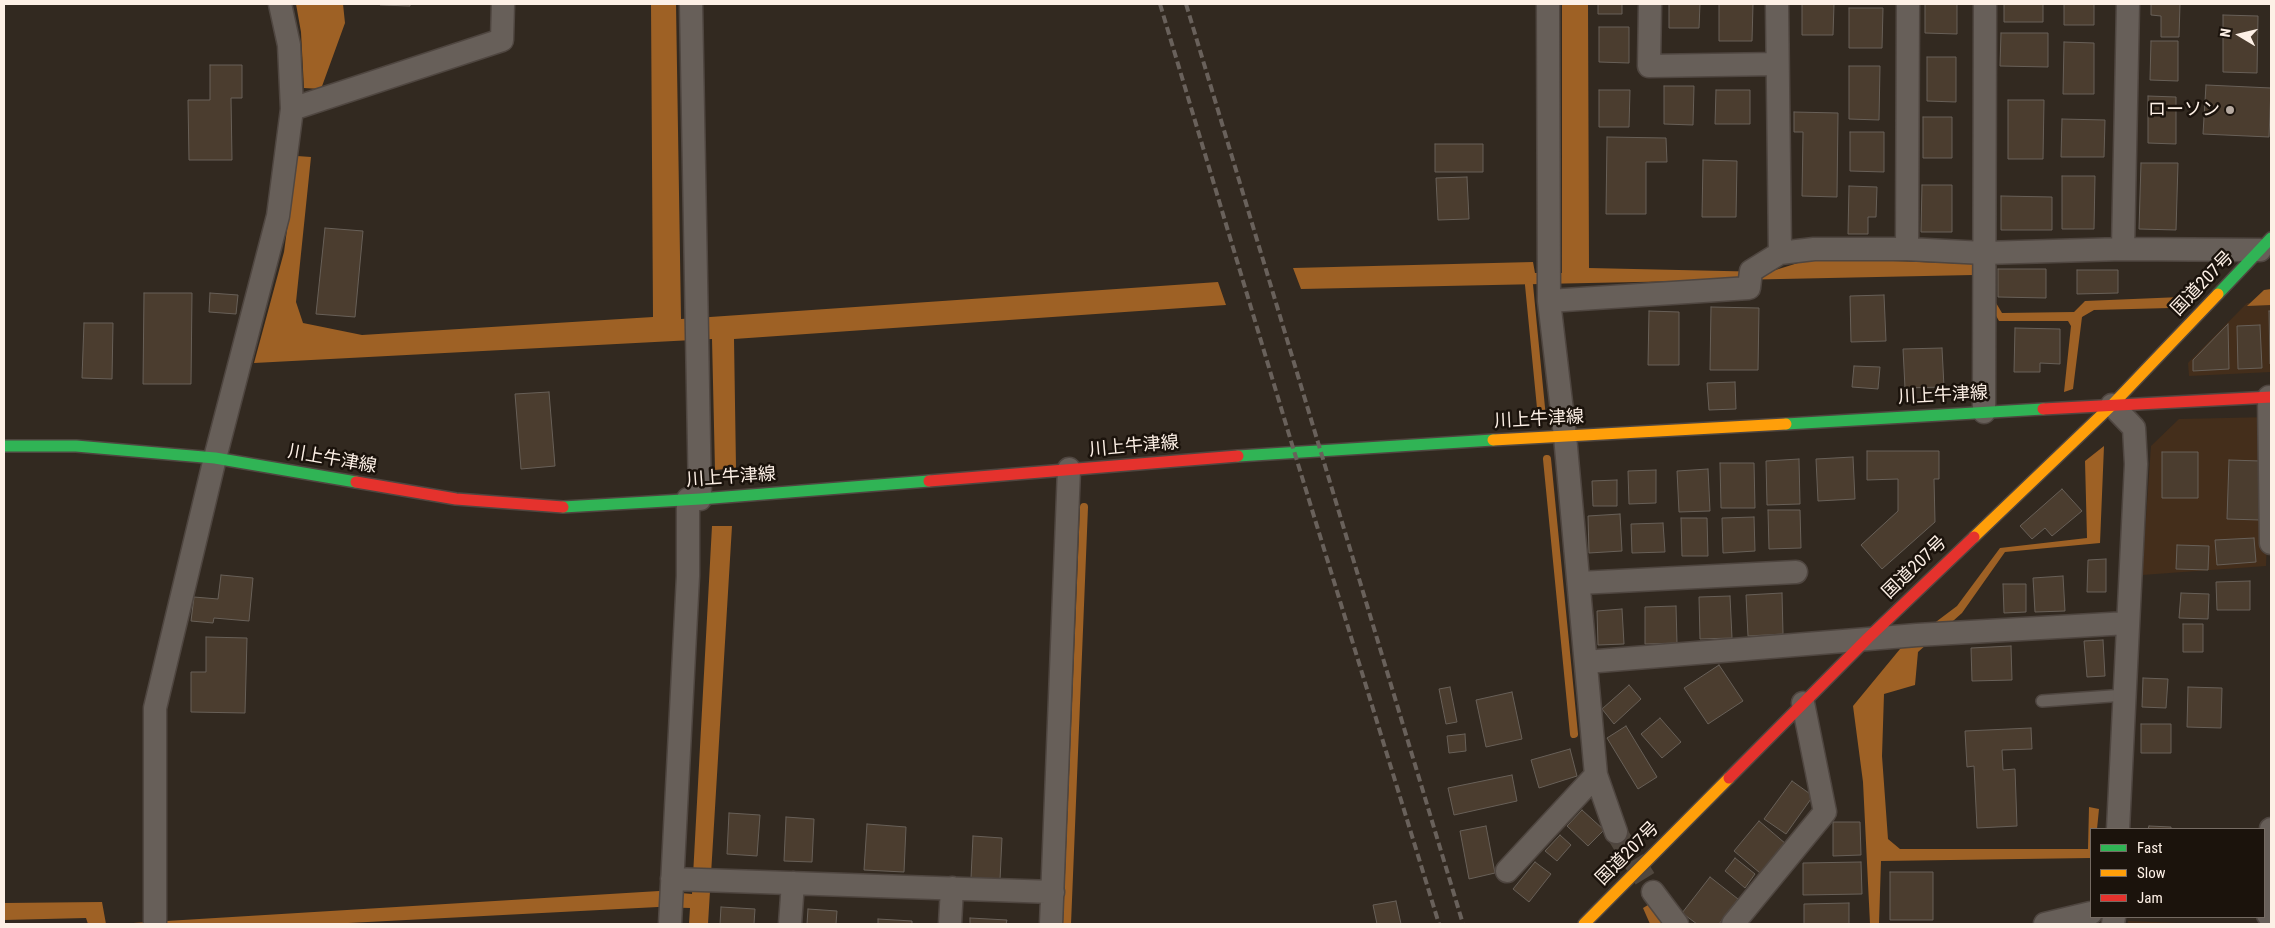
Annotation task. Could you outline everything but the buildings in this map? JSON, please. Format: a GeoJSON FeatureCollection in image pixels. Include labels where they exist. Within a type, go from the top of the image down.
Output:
{"type":"FeatureCollection","features":[{"type":"Feature","properties":{"kind":"main road","name":"国道207号"},"geometry":{"type":"LineString","coordinates":[[1584,924],[1868,638],[2112,405],[2265,244]]}},
{"type":"Feature","properties":{"kind":"main road","name":"川上牛津線"},"geometry":{"type":"LineString","coordinates":[[4,446],[76,446],[215,458],[456,499],[560,506],[694,499],[1322,449],[2270,397]]}},
{"type":"Feature","properties":{"kind":"street"},"geometry":{"type":"LineString","coordinates":[[155,919],[155,708],[215,458],[278,216],[292,109],[289,45],[280,4]]}},
{"type":"Feature","properties":{"kind":"street"},"geometry":{"type":"LineString","coordinates":[[292,109],[502,40],[502,4]]}},
{"type":"Feature","properties":{"kind":"street"},"geometry":{"type":"LineString","coordinates":[[670,919],[688,576],[694,499],[697,348],[691,4]]}},
{"type":"Feature","properties":{"kind":"street"},"geometry":{"type":"LineString","coordinates":[[1548,4],[1549,300],[1565,436],[1596,775],[1616,832]]}},
{"type":"Feature","properties":{"kind":"street"},"geometry":{"type":"LineString","coordinates":[[1650,4],[1649,66],[1777,64]]}},
{"type":"Feature","properties":{"kind":"street"},"geometry":{"type":"LineString","coordinates":[[1777,4],[1780,253]]}},
{"type":"Feature","properties":{"kind":"street"},"geometry":{"type":"LineString","coordinates":[[1907,249],[1908,4]]}},
{"type":"Feature","properties":{"kind":"street"},"geometry":{"type":"LineString","coordinates":[[1984,4],[1984,412]]}},
{"type":"Feature","properties":{"kind":"street"},"geometry":{"type":"LineString","coordinates":[[2123,249],[2128,4]]}},
{"type":"Feature","properties":{"kind":"street"},"geometry":{"type":"LineString","coordinates":[[1549,300],[1748,288],[1751,270],[1780,253],[1814,249],[1907,249],[1984,253],[2265,244]]}},
{"type":"Feature","properties":{"kind":"street"},"geometry":{"type":"LineString","coordinates":[[2270,397],[2271,543]]}},
{"type":"Feature","properties":{"kind":"street"},"geometry":{"type":"LineString","coordinates":[[2112,405],[2134,428],[2136,464],[2118,828]]}},
{"type":"Feature","properties":{"kind":"street"},"geometry":{"type":"LineString","coordinates":[[1051,924],[1069,469]]}},
{"type":"Feature","properties":{"kind":"street"},"geometry":{"type":"LineString","coordinates":[[1579,583],[1796,572]]}},
{"type":"Feature","properties":{"kind":"street"},"geometry":{"type":"LineString","coordinates":[[1586,662],[1868,638],[2128,623]]}},
{"type":"Feature","properties":{"kind":"street"},"geometry":{"type":"LineString","coordinates":[[1733,924],[1824,812],[1802,703]]}},
{"type":"Feature","properties":{"kind":"street"},"geometry":{"type":"LineString","coordinates":[[1508,871],[1596,775]]}},
{"type":"Feature","properties":{"kind":"street"},"geometry":{"type":"LineString","coordinates":[[2268,915],[2271,828]]}},
{"type":"Feature","properties":{"kind":"street"},"geometry":{"type":"LineString","coordinates":[[672,878],[1052,892]]}},
{"type":"Feature","properties":{"kind":"street"},"geometry":{"type":"LineString","coordinates":[[790,924],[792,883]]}},
{"type":"Feature","properties":{"kind":"street"},"geometry":{"type":"LineString","coordinates":[[950,924],[952,888]]}},
{"type":"Feature","properties":{"kind":"street"},"geometry":{"type":"LineString","coordinates":[[1653,892],[1677,924]]}},
{"type":"Feature","properties":{"kind":"street"},"geometry":{"type":"LineString","coordinates":[[2045,924],[2090,913]]}},
{"type":"Feature","properties":{"kind":"lane"},"geometry":{"type":"LineString","coordinates":[[2042,701],[2125,695]]}},
{"type":"Feature","properties":{"kind":"shaded area"},"geometry":{"type":"Polygon","coordinates":[[[296,4],[343,4],[345,23],[321,89],[304,88],[301,32],[296,4]]]}},
{"type":"Feature","properties":{"kind":"shaded area"},"geometry":{"type":"Polygon","coordinates":[[[651,4],[676,4],[681,319],[1218,282],[1226,305],[734,339],[736,468],[715,470],[712,339],[254,363],[284,252],[297,156],[311,157],[296,302],[303,323],[362,335],[653,317],[651,4]]]}},
{"type":"Feature","properties":{"kind":"shaded area"},"geometry":{"type":"Polygon","coordinates":[[[1562,4],[1588,4],[1589,268],[1769,272],[1814,258],[1973,264],[2002,313],[2074,312],[2085,301],[2181,297],[2170,308],[2094,310],[2082,317],[2073,389],[2064,392],[2071,326],[2068,321],[1999,321],[1973,275],[1301,289],[1293,268],[1533,262],[1535,273],[1562,273],[1562,4]]]}},
{"type":"Feature","properties":{"kind":"shaded area"},"geometry":{"type":"Polygon","coordinates":[[[2271,289],[2271,305],[2247,306],[2264,290],[2271,289]]]}},
{"type":"Feature","properties":{"kind":"shaded area"},"geometry":{"type":"Polygon","coordinates":[[[2271,302],[2271,372],[2189,376],[2188,363],[2247,303],[2271,302]]]}},
{"type":"Feature","properties":{"kind":"shaded area"},"geometry":{"type":"Polygon","coordinates":[[[2271,417],[2266,566],[2142,575],[2151,446],[2179,419],[2271,417]]]}},
{"type":"Feature","properties":{"kind":"shaded area"},"geometry":{"type":"Polygon","coordinates":[[[2104,446],[2100,543],[2005,552],[1962,613],[1918,652],[1915,685],[1884,694],[1882,756],[1888,839],[1900,849],[2088,849],[2089,807],[2099,809],[2097,828],[2090,828],[2090,858],[1881,861],[1879,924],[1870,924],[1863,782],[1853,706],[1900,649],[1957,606],[2000,548],[2087,538],[2085,461],[2104,446]]]}},
{"type":"Feature","properties":{"kind":"shaded area"},"geometry":{"type":"Polygon","coordinates":[[[712,526],[732,526],[708,924],[689,924],[690,908],[658,907],[329,924],[117,924],[659,891],[692,894],[712,526]]]}},
{"type":"Feature","properties":{"kind":"shaded area"},"geometry":{"type":"Polygon","coordinates":[[[102,902],[106,924],[88,924],[86,918],[4,920],[4,903],[102,902]]]}},
{"type":"Feature","properties":{"kind":"shaded area"},"geometry":{"type":"Polygon","coordinates":[[[1648,905],[1664,924],[1650,924],[1643,908],[1648,905]]]}},
{"type":"Feature","properties":{"kind":"shaded area"},"geometry":{"type":"Polygon","coordinates":[[[2128,921],[2201,924],[2128,924],[2128,921]]]}},
{"type":"Feature","properties":{"kind":"waterway"},"geometry":{"type":"LineString","coordinates":[[1529,285],[1542,418]]}},
{"type":"Feature","properties":{"kind":"waterway"},"geometry":{"type":"LineString","coordinates":[[1547,459],[1574,734]]}},
{"type":"Feature","properties":{"kind":"waterway"},"geometry":{"type":"LineString","coordinates":[[1067,924],[1084,507]]}},
{"type":"Feature","properties":{"kind":"tunnel"},"geometry":{"type":"LineString","coordinates":[[1616,832],[1647,882]]}},
{"type":"Feature","properties":{"kind":"railway"},"geometry":{"type":"LineString","coordinates":[[1160,4],[1439,924]]}},
{"type":"Feature","properties":{"kind":"railway"},"geometry":{"type":"LineString","coordinates":[[1186,4],[1463,924]]}},
{"type":"Feature","properties":{"kind":"traffic: fast"},"geometry":{"type":"LineString","coordinates":[[2218,294],[2271,238]]}},
{"type":"Feature","properties":{"kind":"traffic: fast"},"geometry":{"type":"LineString","coordinates":[[1786,424],[2043,409]]}},
{"type":"Feature","properties":{"kind":"traffic: fast"},"geometry":{"type":"LineString","coordinates":[[1238,456],[1493,440]]}},
{"type":"Feature","properties":{"kind":"traffic: fast"},"geometry":{"type":"LineString","coordinates":[[4,446],[76,446],[215,458],[356,482]]}},
{"type":"Feature","properties":{"kind":"traffic: fast"},"geometry":{"type":"LineString","coordinates":[[563,507],[700,499],[929,481]]}},
{"type":"Feature","properties":{"kind":"traffic: slow"},"geometry":{"type":"LineString","coordinates":[[1974,537],[2112,405],[2218,294]]}},
{"type":"Feature","properties":{"kind":"traffic: slow"},"geometry":{"type":"LineString","coordinates":[[1493,440],[1786,424]]}},
{"type":"Feature","properties":{"kind":"traffic: slow"},"geometry":{"type":"LineString","coordinates":[[1584,924],[1729,778]]}},
{"type":"Feature","properties":{"kind":"traffic: jam"},"geometry":{"type":"LineString","coordinates":[[2043,409],[2271,397]]}},
{"type":"Feature","properties":{"kind":"traffic: jam"},"geometry":{"type":"LineString","coordinates":[[929,481],[1238,456]]}},
{"type":"Feature","properties":{"kind":"traffic: jam"},"geometry":{"type":"LineString","coordinates":[[356,482],[456,499],[563,507]]}},
{"type":"Feature","properties":{"kind":"traffic: jam"},"geometry":{"type":"LineString","coordinates":[[1729,778],[1868,638],[1974,537]]}},
{"type":"Feature","properties":{"kind":"place","name":"ローソン"},"geometry":{"type":"Point","coordinates":[2230,110]}}]}
